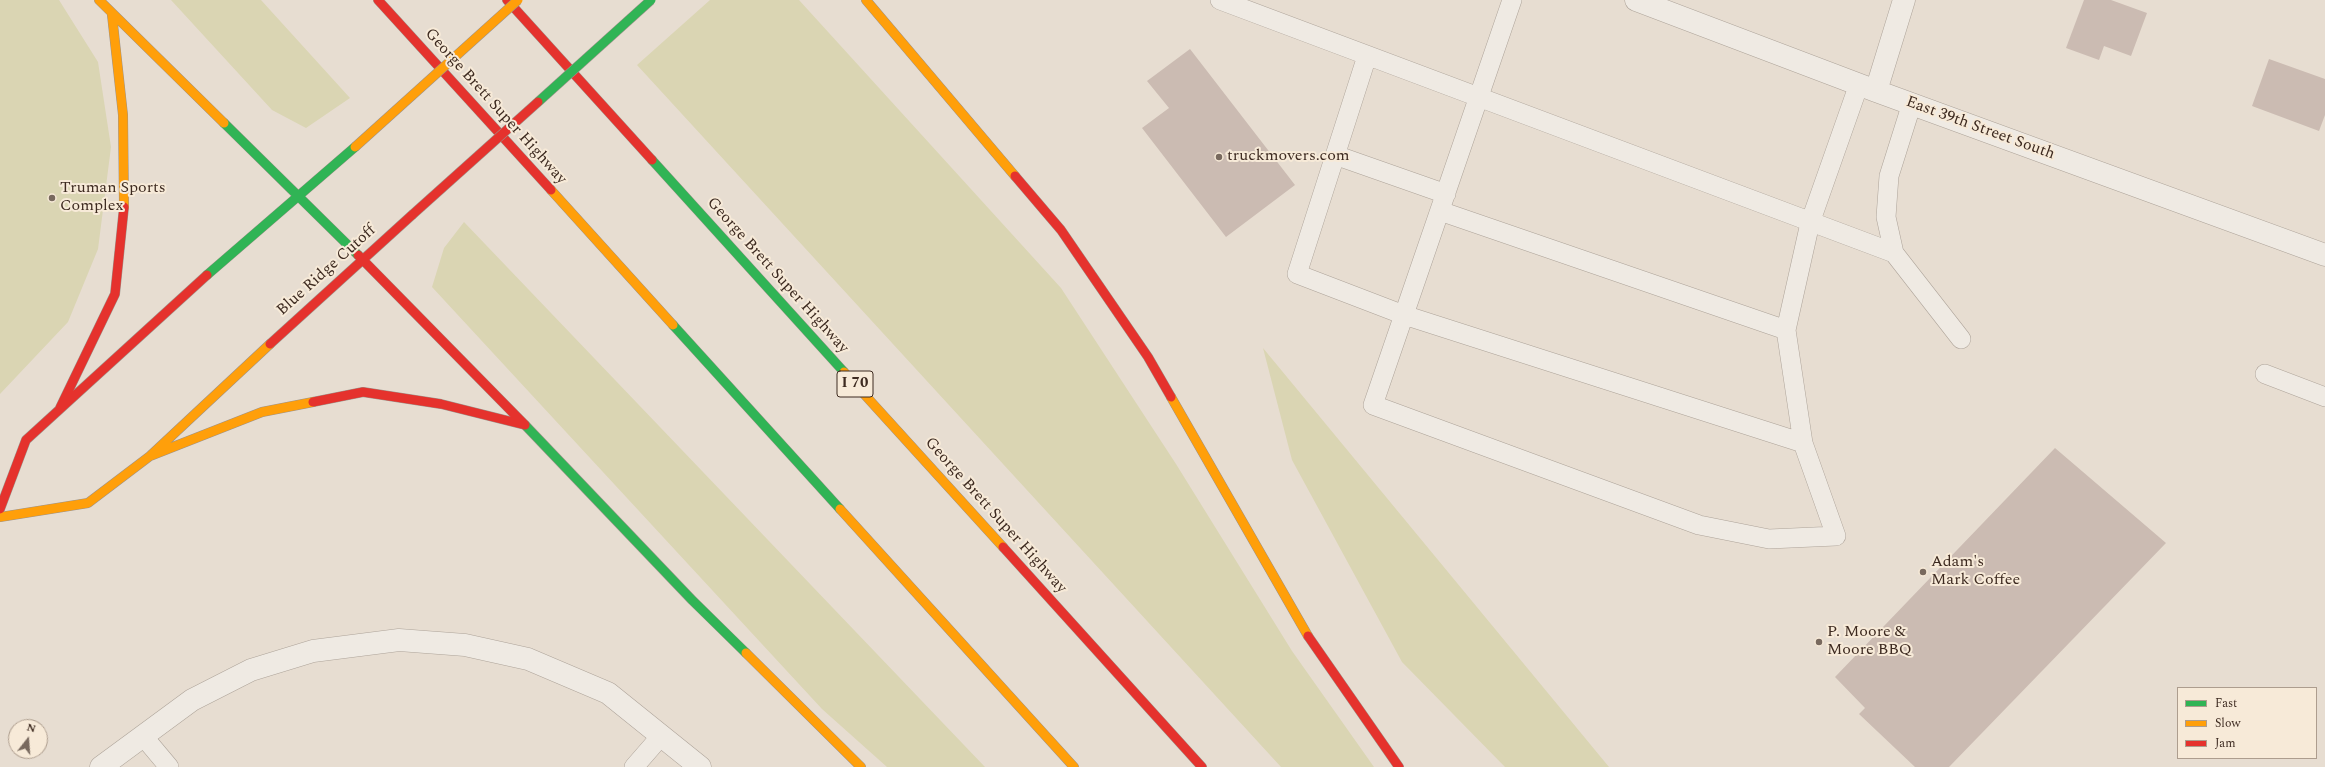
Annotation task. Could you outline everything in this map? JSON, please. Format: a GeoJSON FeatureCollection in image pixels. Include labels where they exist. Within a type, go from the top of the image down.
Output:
{"type":"FeatureCollection","features":[{"type":"Feature","properties":{"kind":"main road"},"geometry":{"type":"LineString","coordinates":[[98,0],[297,194],[525,425],[692,600],[861,767]]}},
{"type":"Feature","properties":{"kind":"main road","name":"George Brett Super Highway"},"geometry":{"type":"LineString","coordinates":[[378,0],[1074,767]]}},
{"type":"Feature","properties":{"kind":"main road","name":"George Brett Super Highway"},"geometry":{"type":"LineString","coordinates":[[507,0],[1202,767]]}},
{"type":"Feature","properties":{"kind":"main road"},"geometry":{"type":"LineString","coordinates":[[0,509],[26,440],[297,194],[355,147],[518,0]]}},
{"type":"Feature","properties":{"kind":"main road","name":"Blue Ridge Cutoff"},"geometry":{"type":"LineString","coordinates":[[0,517],[88,503],[150,456],[361,260],[651,0]]}},
{"type":"Feature","properties":{"kind":"main road"},"geometry":{"type":"LineString","coordinates":[[866,0],[1061,230],[1148,357],[1306,634],[1400,767]]}},
{"type":"Feature","properties":{"kind":"main road"},"geometry":{"type":"LineString","coordinates":[[60,408],[115,294],[124,204],[123,116],[112,15]]}},
{"type":"Feature","properties":{"kind":"main road"},"geometry":{"type":"LineString","coordinates":[[150,456],[262,412],[363,392],[441,404],[525,425]]}},
{"type":"Feature","properties":{"kind":"street","name":"East 39th Street South"},"geometry":{"type":"LineString","coordinates":[[1636,0],[2325,255]]}},
{"type":"Feature","properties":{"kind":"street"},"geometry":{"type":"LineString","coordinates":[[1868,87],[1904,0]]}},
{"type":"Feature","properties":{"kind":"street"},"geometry":{"type":"LineString","coordinates":[[101,767],[192,700],[251,670],[313,651],[400,640],[465,644],[528,659],[608,693],[700,767]]}},
{"type":"Feature","properties":{"kind":"lane"},"geometry":{"type":"LineString","coordinates":[[1220,0],[1894,254]]}},
{"type":"Feature","properties":{"kind":"lane"},"geometry":{"type":"LineString","coordinates":[[1512,0],[1373,405],[1699,525],[1769,539],[1836,536],[1803,443],[1786,330],[1810,223],[1868,87]]}},
{"type":"Feature","properties":{"kind":"lane"},"geometry":{"type":"LineString","coordinates":[[1367,56],[1297,274],[1404,315],[1803,443]]}},
{"type":"Feature","properties":{"kind":"lane"},"geometry":{"type":"LineString","coordinates":[[1912,103],[1889,176],[1886,217],[1894,254],[1961,340]]}},
{"type":"Feature","properties":{"kind":"lane"},"geometry":{"type":"LineString","coordinates":[[1336,155],[1443,203],[1786,330]]}},
{"type":"Feature","properties":{"kind":"lane"},"geometry":{"type":"LineString","coordinates":[[2265,374],[2325,397]]}},
{"type":"Feature","properties":{"kind":"lane"},"geometry":{"type":"LineString","coordinates":[[143,736],[169,767]]}},
{"type":"Feature","properties":{"kind":"lane"},"geometry":{"type":"LineString","coordinates":[[634,767],[661,736]]}},
{"type":"Feature","properties":{"kind":"shaded area","name":"Truman Sports Complex"},"geometry":{"type":"Polygon","coordinates":[[[0,0],[59,0],[98,62],[111,147],[98,249],[68,322],[0,394],[0,0]]]}},
{"type":"Feature","properties":{"kind":"shaded area"},"geometry":{"type":"Polygon","coordinates":[[[171,0],[261,0],[350,98],[306,128],[272,110],[171,0]]]}},
{"type":"Feature","properties":{"kind":"shaded area"},"geometry":{"type":"Polygon","coordinates":[[[710,0],[799,0],[1061,288],[1176,464],[1292,651],[1374,767],[1281,767],[637,65],[710,0]]]}},
{"type":"Feature","properties":{"kind":"shaded area"},"geometry":{"type":"Polygon","coordinates":[[[464,222],[985,767],[887,767],[822,709],[432,287],[444,248],[464,222]]]}},
{"type":"Feature","properties":{"kind":"shaded area"},"geometry":{"type":"Polygon","coordinates":[[[1263,348],[1609,767],[1505,767],[1402,662],[1292,460],[1263,348]]]}},
{"type":"Feature","properties":{"kind":"building"},"geometry":{"type":"Polygon","coordinates":[[[2084,0],[2111,0],[2147,13],[2131,56],[2104,46],[2099,60],[2066,48],[2084,0]]]}},
{"type":"Feature","properties":{"kind":"building","name":"truckmovers.com"},"geometry":{"type":"Polygon","coordinates":[[[1190,49],[1295,185],[1226,237],[1142,128],[1169,108],[1147,81],[1190,49]]]}},
{"type":"Feature","properties":{"kind":"building"},"geometry":{"type":"Polygon","coordinates":[[[2269,59],[2325,79],[2325,115],[2319,131],[2252,106],[2269,59]]]}},
{"type":"Feature","properties":{"kind":"building"},"geometry":{"type":"Polygon","coordinates":[[[2055,448],[2166,543],[1949,767],[1915,767],[1859,714],[1865,708],[1835,677],[2055,448]]]}},
{"type":"Feature","properties":{"kind":"traffic: fast"},"geometry":{"type":"LineString","coordinates":[[538,102],[651,0]]}},
{"type":"Feature","properties":{"kind":"traffic: fast"},"geometry":{"type":"LineString","coordinates":[[224,123],[358,255]]}},
{"type":"Feature","properties":{"kind":"traffic: fast"},"geometry":{"type":"LineString","coordinates":[[207,275],[355,147]]}},
{"type":"Feature","properties":{"kind":"traffic: fast"},"geometry":{"type":"LineString","coordinates":[[652,160],[844,372]]}},
{"type":"Feature","properties":{"kind":"traffic: fast"},"geometry":{"type":"LineString","coordinates":[[673,325],[840,509]]}},
{"type":"Feature","properties":{"kind":"traffic: fast"},"geometry":{"type":"LineString","coordinates":[[525,425],[692,600],[746,653]]}},
{"type":"Feature","properties":{"kind":"traffic: slow"},"geometry":{"type":"LineString","coordinates":[[99,0],[224,123]]}},
{"type":"Feature","properties":{"kind":"traffic: slow"},"geometry":{"type":"LineString","coordinates":[[355,147],[518,0]]}},
{"type":"Feature","properties":{"kind":"traffic: slow"},"geometry":{"type":"LineString","coordinates":[[866,0],[1015,176]]}},
{"type":"Feature","properties":{"kind":"traffic: slow"},"geometry":{"type":"LineString","coordinates":[[112,15],[123,115],[124,207]]}},
{"type":"Feature","properties":{"kind":"traffic: slow"},"geometry":{"type":"LineString","coordinates":[[551,190],[673,325]]}},
{"type":"Feature","properties":{"kind":"traffic: slow"},"geometry":{"type":"LineString","coordinates":[[0,517],[88,503],[150,456],[270,344]]}},
{"type":"Feature","properties":{"kind":"traffic: slow"},"geometry":{"type":"LineString","coordinates":[[844,372],[1003,547]]}},
{"type":"Feature","properties":{"kind":"traffic: slow"},"geometry":{"type":"LineString","coordinates":[[1171,397],[1308,636]]}},
{"type":"Feature","properties":{"kind":"traffic: slow"},"geometry":{"type":"LineString","coordinates":[[150,456],[262,412],[313,402]]}},
{"type":"Feature","properties":{"kind":"traffic: slow"},"geometry":{"type":"LineString","coordinates":[[840,509],[1074,767]]}},
{"type":"Feature","properties":{"kind":"traffic: slow"},"geometry":{"type":"LineString","coordinates":[[746,653],[861,767]]}},
{"type":"Feature","properties":{"kind":"traffic: jam"},"geometry":{"type":"LineString","coordinates":[[378,0],[551,190]]}},
{"type":"Feature","properties":{"kind":"traffic: jam"},"geometry":{"type":"LineString","coordinates":[[507,0],[652,160]]}},
{"type":"Feature","properties":{"kind":"traffic: jam"},"geometry":{"type":"LineString","coordinates":[[412,215],[538,102]]}},
{"type":"Feature","properties":{"kind":"traffic: jam"},"geometry":{"type":"LineString","coordinates":[[1015,176],[1061,230],[1148,357],[1171,397]]}},
{"type":"Feature","properties":{"kind":"traffic: jam"},"geometry":{"type":"LineString","coordinates":[[60,408],[115,294],[124,207]]}},
{"type":"Feature","properties":{"kind":"traffic: jam"},"geometry":{"type":"LineString","coordinates":[[270,344],[412,215]]}},
{"type":"Feature","properties":{"kind":"traffic: jam"},"geometry":{"type":"LineString","coordinates":[[358,255],[525,425]]}},
{"type":"Feature","properties":{"kind":"traffic: jam"},"geometry":{"type":"LineString","coordinates":[[0,509],[26,440],[207,275]]}},
{"type":"Feature","properties":{"kind":"traffic: jam"},"geometry":{"type":"LineString","coordinates":[[313,402],[363,392],[441,404],[525,425]]}},
{"type":"Feature","properties":{"kind":"traffic: jam"},"geometry":{"type":"LineString","coordinates":[[1003,547],[1202,767]]}},
{"type":"Feature","properties":{"kind":"traffic: jam"},"geometry":{"type":"LineString","coordinates":[[1308,636],[1399,767]]}},
{"type":"Feature","properties":{"kind":"place","name":"truckmovers.com"},"geometry":{"type":"Point","coordinates":[1219,157]}},
{"type":"Feature","properties":{"kind":"place","name":"Truman Sports Complex"},"geometry":{"type":"Point","coordinates":[52,198]}},
{"type":"Feature","properties":{"kind":"place","name":"Adam's Mark Coffee"},"geometry":{"type":"Point","coordinates":[1923,572]}},
{"type":"Feature","properties":{"kind":"place","name":"P. Moore & Moore BBQ"},"geometry":{"type":"Point","coordinates":[1819,642]}}]}
